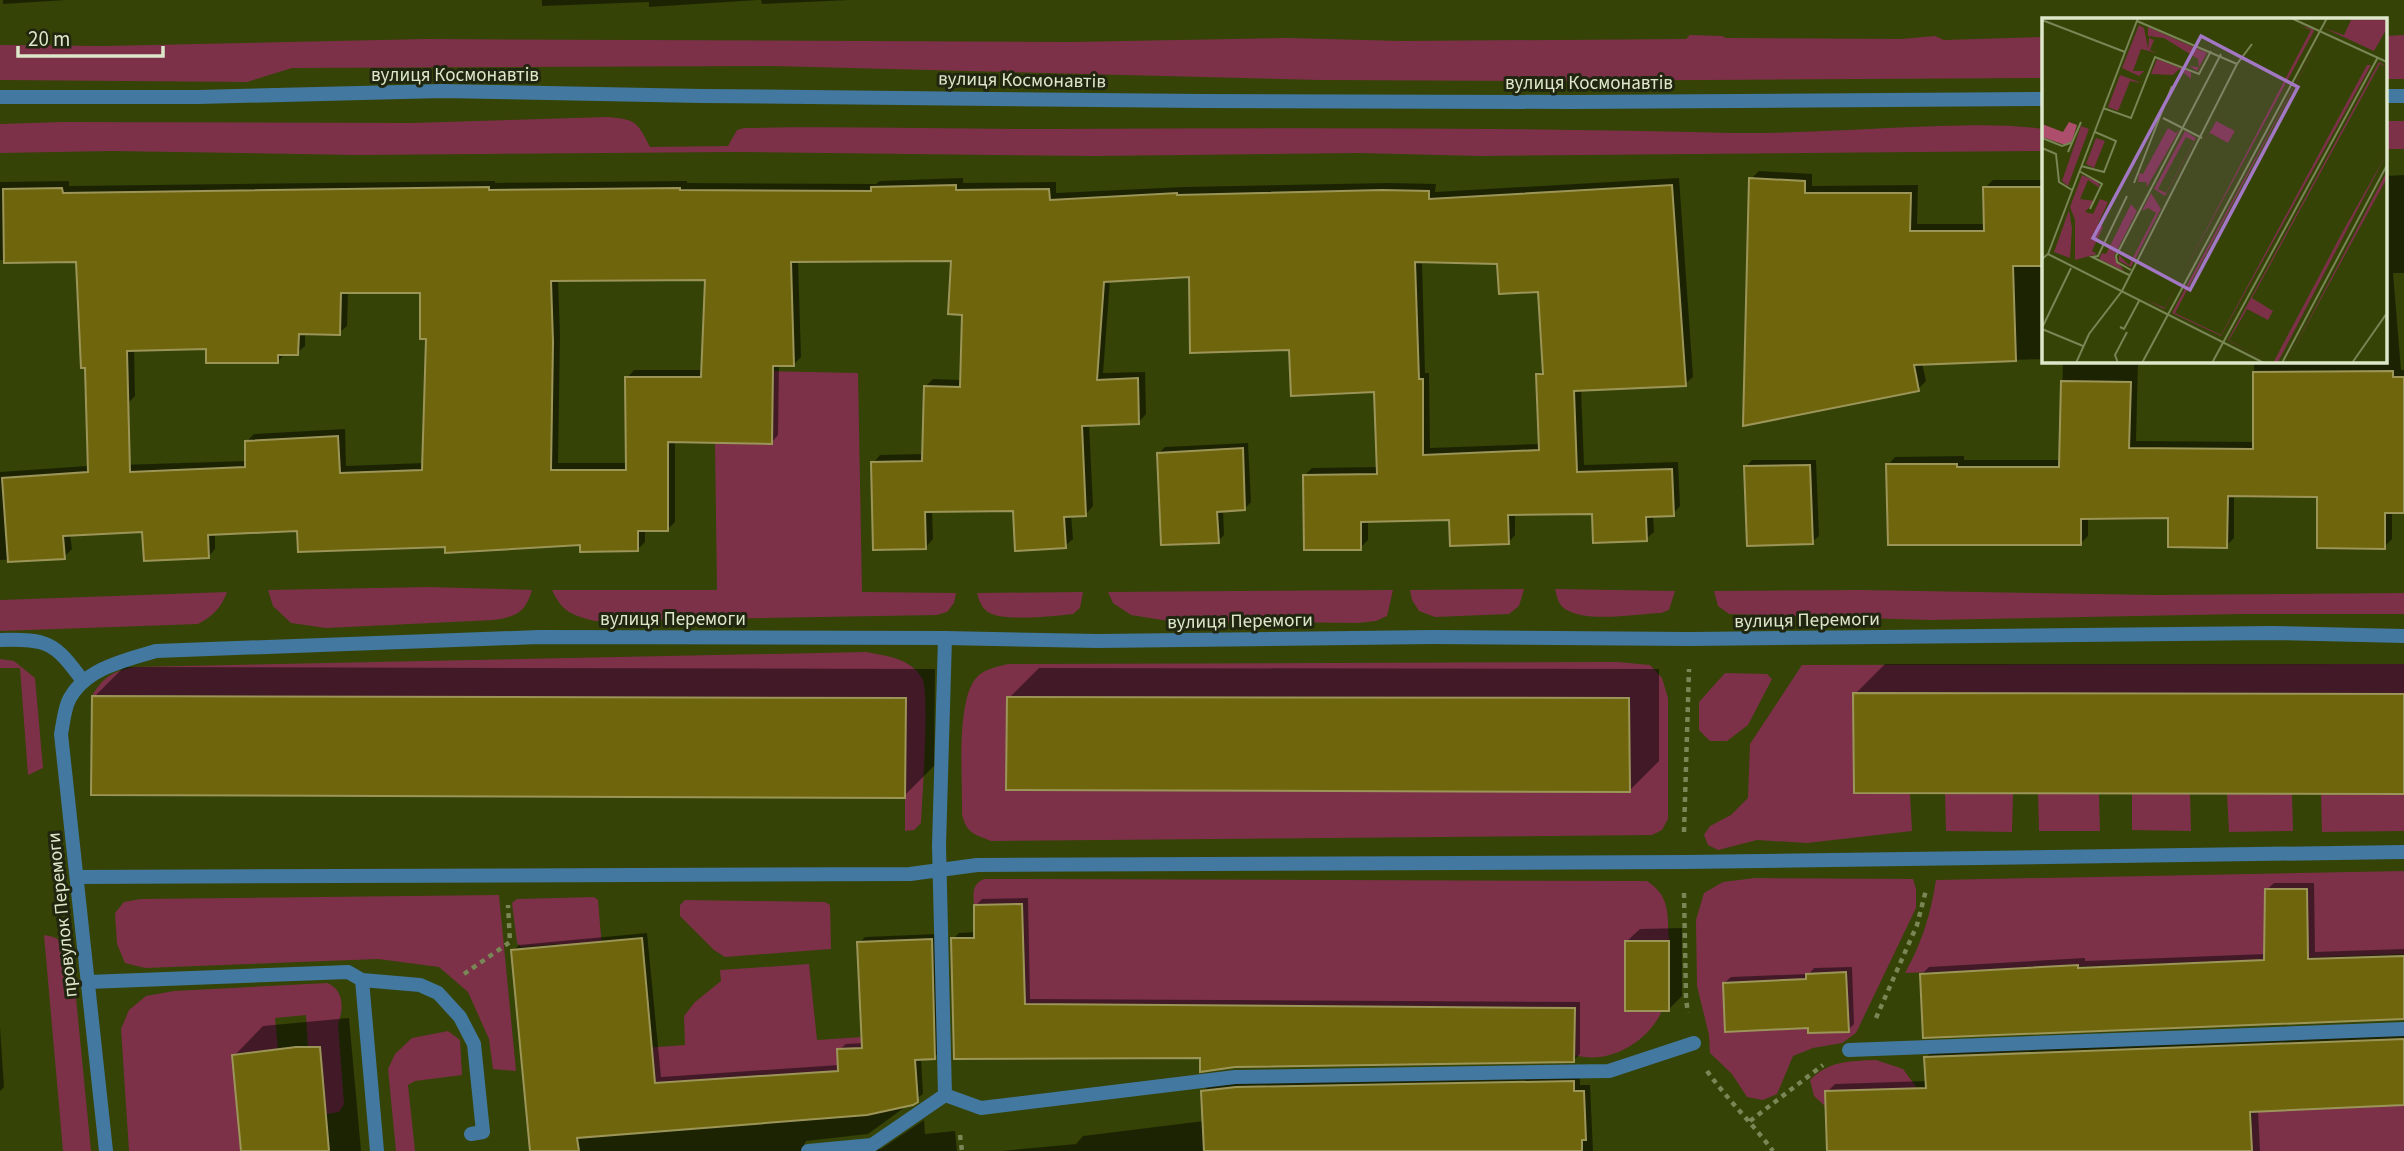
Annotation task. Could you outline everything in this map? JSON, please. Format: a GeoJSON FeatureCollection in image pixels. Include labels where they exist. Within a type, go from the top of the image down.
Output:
{"type":"FeatureCollection","features":[{"type":"Feature","properties":{"kind":"street","name":"вулиця Космонавтів"},"geometry":{"type":"LineString","coordinates":[[0,97],[198,97],[442,91],[1203,101],[2042,99]]}},
{"type":"Feature","properties":{"kind":"street"},"geometry":{"type":"LineString","coordinates":[[2386,96],[2404,96]]}},
{"type":"Feature","properties":{"kind":"street","name":"вулиця Перемоги"},"geometry":{"type":"LineString","coordinates":[[83,681],[114,663],[156,651],[539,637],[1098,641],[2272,633],[2404,636]]}},
{"type":"Feature","properties":{"kind":"street"},"geometry":{"type":"LineString","coordinates":[[945,638],[939,870],[945,1095]]}},
{"type":"Feature","properties":{"kind":"street"},"geometry":{"type":"LineString","coordinates":[[0,640],[36,640],[62,653],[83,681]]}},
{"type":"Feature","properties":{"kind":"street","name":"провулок Перемоги"},"geometry":{"type":"LineString","coordinates":[[83,681],[69,701],[61,734],[106,1151]]}},
{"type":"Feature","properties":{"kind":"street"},"geometry":{"type":"LineString","coordinates":[[77,877],[910,874],[977,865],[1684,862],[2404,852]]}},
{"type":"Feature","properties":{"kind":"street"},"geometry":{"type":"LineString","coordinates":[[88,982],[348,972],[362,980],[420,985],[438,993],[460,1017],[474,1044],[483,1132],[471,1133]]}},
{"type":"Feature","properties":{"kind":"street"},"geometry":{"type":"LineString","coordinates":[[362,980],[377,1151]]}},
{"type":"Feature","properties":{"kind":"street"},"geometry":{"type":"LineString","coordinates":[[1849,1050],[2404,1029]]}},
{"type":"Feature","properties":{"kind":"street"},"geometry":{"type":"LineString","coordinates":[[945,1095],[981,1108],[1235,1077],[1609,1071],[1694,1043]]}},
{"type":"Feature","properties":{"kind":"street"},"geometry":{"type":"LineString","coordinates":[[808,1151],[872,1145],[945,1095]]}},
{"type":"Feature","properties":{"kind":"path"},"geometry":{"type":"LineString","coordinates":[[1690,639],[1684,862],[1686,999],[1694,1043],[1706,1070],[1727,1099],[1751,1121],[1773,1151]]}},
{"type":"Feature","properties":{"kind":"path"},"geometry":{"type":"LineString","coordinates":[[1751,1121],[1814,1069],[1849,1050],[1873,1024],[1917,925],[1933,858]]}},
{"type":"Feature","properties":{"kind":"path"},"geometry":{"type":"LineString","coordinates":[[438,993],[510,942],[506,876]]}},
{"type":"Feature","properties":{"kind":"shaded area"},"geometry":{"type":"Polygon","coordinates":[[[1690,35],[1726,38],[1901,39],[1935,36],[1944,40],[2042,37],[2042,78],[1319,80],[772,66],[292,68],[247,82],[0,80],[0,45],[104,46],[426,39],[1072,42],[1289,38],[1401,41],[1686,39],[1690,35]]]}},
{"type":"Feature","properties":{"kind":"shaded area"},"geometry":{"type":"Polygon","coordinates":[[[2404,35],[2404,79],[2386,79],[2386,36],[2404,35]]]}},
{"type":"Feature","properties":{"kind":"shaded area"},"geometry":{"type":"Polygon","coordinates":[[[608,117],[625,119],[635,124],[650,147],[728,146],[737,130],[744,128],[1391,128],[1757,133],[1978,125],[2042,129],[2042,151],[1480,156],[1359,153],[1094,156],[734,152],[357,155],[112,151],[0,153],[0,124],[412,123],[608,117]]]}},
{"type":"Feature","properties":{"kind":"shaded area"},"geometry":{"type":"Polygon","coordinates":[[[2386,121],[2404,121],[2404,149],[2386,149],[2386,121]]]}},
{"type":"Feature","properties":{"kind":"shaded area"},"geometry":{"type":"Polygon","coordinates":[[[714,370],[858,373],[862,592],[956,593],[954,603],[947,612],[937,615],[595,621],[574,615],[564,608],[552,590],[717,590],[714,370]]]}},
{"type":"Feature","properties":{"kind":"shaded area"},"geometry":{"type":"Polygon","coordinates":[[[429,587],[532,590],[523,609],[509,617],[494,620],[326,628],[291,623],[273,606],[268,590],[429,587]]]}},
{"type":"Feature","properties":{"kind":"shaded area"},"geometry":{"type":"Polygon","coordinates":[[[1524,589],[1519,606],[1509,614],[1435,617],[1419,611],[1412,600],[1410,590],[1524,589]]]}},
{"type":"Feature","properties":{"kind":"shaded area"},"geometry":{"type":"Polygon","coordinates":[[[1555,589],[1675,591],[1669,610],[1661,613],[1598,617],[1565,609],[1559,603],[1555,589]]]}},
{"type":"Feature","properties":{"kind":"shaded area"},"geometry":{"type":"Polygon","coordinates":[[[1393,590],[1387,616],[1376,621],[1358,623],[1169,621],[1131,615],[1113,603],[1108,592],[1393,590]]]}},
{"type":"Feature","properties":{"kind":"shaded area"},"geometry":{"type":"Polygon","coordinates":[[[1862,590],[2157,595],[2404,593],[2404,614],[1931,620],[1729,614],[1718,606],[1714,591],[1862,590]]]}},
{"type":"Feature","properties":{"kind":"shaded area"},"geometry":{"type":"Polygon","coordinates":[[[227,592],[216,611],[198,624],[0,631],[0,600],[227,592]]]}},
{"type":"Feature","properties":{"kind":"shaded area"},"geometry":{"type":"Polygon","coordinates":[[[1083,592],[1080,608],[1073,614],[1029,618],[1005,617],[988,612],[982,606],[977,593],[1083,592]]]}},
{"type":"Feature","properties":{"kind":"shaded area"},"geometry":{"type":"Polygon","coordinates":[[[866,652],[905,662],[922,678],[925,703],[924,771],[921,823],[914,830],[905,831],[905,698],[92,696],[109,676],[134,667],[866,652]]]}},
{"type":"Feature","properties":{"kind":"shaded area"},"geometry":{"type":"Polygon","coordinates":[[[0,659],[14,661],[35,678],[43,768],[28,775],[20,668],[0,668],[0,659]]]}},
{"type":"Feature","properties":{"kind":"shaded area"},"geometry":{"type":"Polygon","coordinates":[[[1618,662],[1650,665],[1662,678],[1668,698],[1668,819],[1662,830],[1652,835],[991,841],[968,829],[962,814],[963,720],[971,687],[978,676],[989,669],[1008,664],[1618,662]],[[1008,697],[1007,790],[1630,792],[1629,698],[1008,697]]]}},
{"type":"Feature","properties":{"kind":"shaded area"},"geometry":{"type":"Polygon","coordinates":[[[2404,664],[2404,694],[1854,693],[1854,793],[1910,794],[1912,831],[1807,843],[1757,840],[1718,850],[1708,845],[1704,835],[1710,826],[1731,815],[1748,798],[1750,744],[1802,665],[2404,664]]]}},
{"type":"Feature","properties":{"kind":"shaded area"},"geometry":{"type":"Polygon","coordinates":[[[1725,673],[1767,674],[1772,679],[1748,725],[1727,741],[1710,741],[1699,730],[1699,702],[1725,673]]]}},
{"type":"Feature","properties":{"kind":"shaded area"},"geometry":{"type":"Polygon","coordinates":[[[1945,794],[2013,794],[2012,832],[1946,831],[1945,794]]]}},
{"type":"Feature","properties":{"kind":"shaded area"},"geometry":{"type":"Polygon","coordinates":[[[2038,794],[2099,794],[2100,831],[2039,831],[2038,794]]]}},
{"type":"Feature","properties":{"kind":"shaded area"},"geometry":{"type":"Polygon","coordinates":[[[2132,794],[2190,794],[2191,831],[2132,830],[2132,794]]]}},
{"type":"Feature","properties":{"kind":"shaded area"},"geometry":{"type":"Polygon","coordinates":[[[2227,794],[2292,794],[2293,831],[2229,832],[2227,794]]]}},
{"type":"Feature","properties":{"kind":"shaded area"},"geometry":{"type":"Polygon","coordinates":[[[2321,794],[2404,794],[2404,831],[2322,832],[2321,794]]]}},
{"type":"Feature","properties":{"kind":"shaded area"},"geometry":{"type":"Polygon","coordinates":[[[2404,871],[2404,954],[1905,973],[1925,928],[1936,880],[2404,871]]]}},
{"type":"Feature","properties":{"kind":"shaded area"},"geometry":{"type":"Polygon","coordinates":[[[1755,878],[1913,879],[1916,889],[1916,908],[1856,1033],[1842,1043],[1813,1048],[1793,1056],[1777,1094],[1763,1100],[1747,1097],[1732,1074],[1710,1053],[1709,1035],[1697,986],[1696,920],[1704,893],[1723,882],[1755,878]],[[1846,973],[1806,974],[1849,1032],[1846,973]],[[1794,980],[1723,983],[1725,1032],[1796,1029],[1794,980]]]}},
{"type":"Feature","properties":{"kind":"shaded area"},"geometry":{"type":"Polygon","coordinates":[[[984,879],[1647,881],[1664,900],[1669,941],[1625,941],[1625,1011],[1662,1011],[1647,1033],[1626,1049],[1600,1057],[1587,1057],[1574,1055],[1574,1008],[1025,1004],[1022,904],[974,905],[975,886],[984,879]]]}},
{"type":"Feature","properties":{"kind":"shaded area"},"geometry":{"type":"Polygon","coordinates":[[[499,895],[516,1071],[493,1069],[489,1039],[468,992],[439,967],[378,959],[145,968],[125,963],[117,944],[115,913],[124,902],[141,899],[499,895]]]}},
{"type":"Feature","properties":{"kind":"shaded area"},"geometry":{"type":"Polygon","coordinates":[[[594,897],[598,900],[610,1045],[617,1050],[685,1045],[684,1016],[695,1002],[721,981],[720,970],[809,964],[817,1040],[862,1037],[862,1048],[838,1050],[838,1071],[573,1088],[559,944],[521,947],[517,943],[512,903],[517,899],[594,897]]]}},
{"type":"Feature","properties":{"kind":"shaded area"},"geometry":{"type":"Polygon","coordinates":[[[685,900],[825,902],[830,905],[831,949],[725,957],[714,950],[680,916],[680,905],[685,900]]]}},
{"type":"Feature","properties":{"kind":"shaded area"},"geometry":{"type":"Polygon","coordinates":[[[44,935],[62,942],[72,957],[91,1151],[63,1151],[44,935]]]}},
{"type":"Feature","properties":{"kind":"shaded area"},"geometry":{"type":"Polygon","coordinates":[[[327,983],[337,990],[341,1000],[338,1024],[344,1104],[339,1112],[326,1114],[320,1047],[308,1047],[306,1015],[275,1018],[278,1050],[241,1151],[129,1151],[121,1029],[129,1010],[146,996],[174,991],[327,983]]]}},
{"type":"Feature","properties":{"kind":"shaded area"},"geometry":{"type":"Polygon","coordinates":[[[448,1031],[460,1040],[462,1075],[415,1081],[408,1085],[415,1151],[396,1151],[388,1069],[395,1054],[412,1038],[448,1031]]]}},
{"type":"Feature","properties":{"kind":"shaded area"},"geometry":{"type":"Polygon","coordinates":[[[1876,1060],[1903,1069],[1917,1088],[1825,1091],[1826,1107],[1814,1096],[1810,1080],[1824,1069],[1848,1062],[1876,1060]]]}},
{"type":"Feature","properties":{"kind":"shaded area"},"geometry":{"type":"Polygon","coordinates":[[[2404,1105],[2404,1151],[2252,1151],[2252,1112],[2404,1105]]]}},
{"type":"Feature","properties":{"kind":"building"},"geometry":{"type":"Polygon","coordinates":[[[1749,178],[1805,181],[1805,193],[1911,193],[1910,231],[1984,231],[1983,187],[2042,187],[2042,266],[2013,266],[2016,361],[1914,365],[1919,391],[1743,426],[1749,178]]]}},
{"type":"Feature","properties":{"kind":"building"},"geometry":{"type":"Polygon","coordinates":[[[956,185],[956,190],[1049,189],[1050,200],[1177,193],[1382,190],[1429,191],[1429,199],[1672,185],[1686,386],[1574,391],[1577,472],[1672,469],[1674,516],[1646,517],[1647,541],[1593,543],[1592,514],[1508,515],[1509,544],[1450,546],[1449,520],[1361,522],[1361,550],[1304,550],[1303,475],[1377,474],[1374,392],[1291,396],[1289,350],[1190,353],[1189,277],[1104,282],[1097,380],[1138,378],[1139,424],[1082,426],[1086,516],[1064,517],[1066,548],[1015,551],[1013,511],[925,512],[926,549],[873,550],[871,462],[922,461],[924,386],[960,387],[962,315],[948,314],[951,261],[791,262],[794,366],[773,366],[772,444],[668,442],[668,531],[638,531],[638,551],[580,552],[580,545],[445,553],[445,547],[298,552],[297,531],[208,535],[209,558],[144,561],[142,532],[63,536],[65,559],[8,562],[2,478],[88,472],[85,368],[81,368],[76,262],[4,263],[3,189],[62,188],[63,193],[489,187],[489,190],[680,188],[871,191],[871,187],[956,185]],[[1415,262],[1419,379],[1423,379],[1423,455],[1539,450],[1536,374],[1543,374],[1538,292],[1499,294],[1497,264],[1415,262]],[[705,280],[551,281],[551,470],[626,470],[625,377],[701,377],[705,280]],[[341,293],[340,335],[299,334],[298,355],[278,355],[278,363],[206,363],[206,349],[127,351],[130,472],[245,467],[245,441],[338,436],[340,473],[422,470],[426,339],[420,339],[420,293],[341,293]]]}},
{"type":"Feature","properties":{"kind":"building"},"geometry":{"type":"Polygon","coordinates":[[[2393,371],[2393,377],[2404,377],[2404,513],[2385,513],[2385,549],[2317,548],[2317,497],[2228,496],[2227,548],[2168,547],[2168,518],[2081,519],[2081,545],[1888,545],[1886,464],[2059,467],[2061,381],[2131,382],[2129,448],[2253,449],[2253,372],[2393,371]]]}},
{"type":"Feature","properties":{"kind":"building"},"geometry":{"type":"Polygon","coordinates":[[[1243,448],[1245,510],[1217,512],[1219,543],[1161,545],[1157,453],[1243,448]]]}},
{"type":"Feature","properties":{"kind":"building"},"geometry":{"type":"Polygon","coordinates":[[[1810,465],[1813,544],[1747,546],[1744,466],[1810,465]]]}},
{"type":"Feature","properties":{"kind":"building"},"geometry":{"type":"Polygon","coordinates":[[[1853,693],[2404,694],[2404,794],[1854,793],[1853,693]]]}},
{"type":"Feature","properties":{"kind":"building"},"geometry":{"type":"Polygon","coordinates":[[[92,696],[906,698],[905,798],[91,795],[92,696]]]}},
{"type":"Feature","properties":{"kind":"building"},"geometry":{"type":"Polygon","coordinates":[[[1007,697],[1629,698],[1630,792],[1006,790],[1007,697]]]}},
{"type":"Feature","properties":{"kind":"building"},"geometry":{"type":"Polygon","coordinates":[[[2265,889],[2307,889],[2308,959],[2404,956],[2404,1019],[1923,1038],[1920,974],[2078,965],[2078,968],[2264,960],[2265,889]]]}},
{"type":"Feature","properties":{"kind":"building"},"geometry":{"type":"Polygon","coordinates":[[[1022,904],[1025,1004],[1575,1008],[1574,1062],[1235,1067],[1200,1072],[1200,1058],[954,1059],[951,938],[974,938],[974,905],[1022,904]]]}},
{"type":"Feature","properties":{"kind":"building"},"geometry":{"type":"Polygon","coordinates":[[[642,938],[655,1083],[838,1071],[837,1049],[862,1048],[857,942],[932,939],[935,1059],[915,1060],[918,1102],[867,1115],[577,1138],[579,1151],[530,1151],[511,950],[642,938]]]}},
{"type":"Feature","properties":{"kind":"building"},"geometry":{"type":"Polygon","coordinates":[[[1625,941],[1669,941],[1669,1011],[1625,1011],[1625,941]]]}},
{"type":"Feature","properties":{"kind":"building"},"geometry":{"type":"Polygon","coordinates":[[[1846,972],[1849,1032],[1808,1033],[1808,1028],[1725,1032],[1723,983],[1806,979],[1806,974],[1846,972]]]}},
{"type":"Feature","properties":{"kind":"building"},"geometry":{"type":"Polygon","coordinates":[[[2404,1039],[2404,1105],[2250,1112],[2252,1151],[1827,1151],[1825,1091],[1926,1088],[1924,1057],[2404,1039]]]}},
{"type":"Feature","properties":{"kind":"building"},"geometry":{"type":"Polygon","coordinates":[[[296,1047],[320,1047],[329,1151],[241,1151],[232,1055],[296,1047]]]}},
{"type":"Feature","properties":{"kind":"building"},"geometry":{"type":"Polygon","coordinates":[[[1574,1081],[1574,1091],[1584,1091],[1586,1140],[1582,1140],[1582,1151],[1204,1151],[1201,1091],[1236,1087],[1574,1081]]]}}]}
